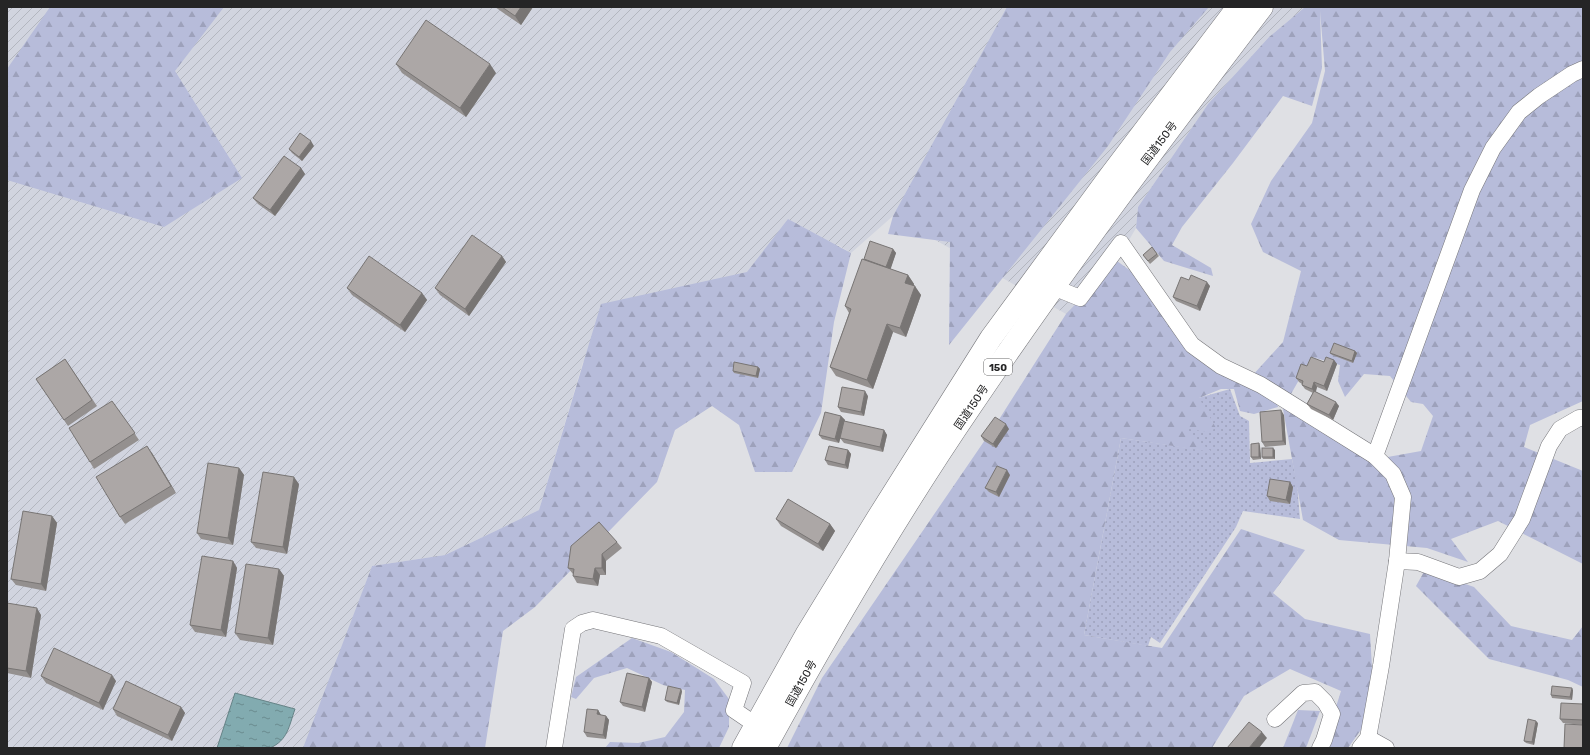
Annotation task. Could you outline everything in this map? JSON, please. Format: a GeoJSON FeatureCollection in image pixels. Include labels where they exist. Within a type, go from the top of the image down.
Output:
{"type":"FeatureCollection","features":[{"type":"Feature","properties":{"kind":"highway","name":"国道150号"},"geometry":{"type":"LineString","coordinates":[[743,748],[806,636],[877,519],[991,338],[1110,176],[1238,7]]}},
{"type":"Feature","properties":{"kind":"highway","name":"国道150号"},"geometry":{"type":"LineString","coordinates":[[765,748],[819,649],[890,531],[970,407],[1130,182],[1262,7]]}},
{"type":"Feature","properties":{"kind":"street"},"geometry":{"type":"LineString","coordinates":[[1375,456],[1472,190],[1494,148],[1519,112],[1539,96],[1583,68]]}},
{"type":"Feature","properties":{"kind":"street"},"geometry":{"type":"LineString","coordinates":[[1054,287],[1080,298],[1121,243],[1192,344],[1221,366],[1261,385],[1375,456],[1394,474],[1403,497],[1397,561],[1381,666],[1364,743],[1386,748]]}},
{"type":"Feature","properties":{"kind":"street"},"geometry":{"type":"LineString","coordinates":[[1397,561],[1418,562],[1459,577],[1480,571],[1500,554],[1522,519],[1549,446],[1560,429],[1579,418],[1583,418]]}},
{"type":"Feature","properties":{"kind":"street"},"geometry":{"type":"LineString","coordinates":[[554,748],[573,629],[582,623],[593,620],[661,636],[743,683],[734,710],[756,725]]}},
{"type":"Feature","properties":{"kind":"street"},"geometry":{"type":"LineString","coordinates":[[1275,719],[1303,692],[1315,692],[1325,702],[1332,714],[1320,748]]}},
{"type":"Feature","properties":{"kind":"shaded area"},"geometry":{"type":"Polygon","coordinates":[[[7,7],[1305,7],[1269,37],[1208,104],[1138,207],[1136,228],[1117,261],[1066,314],[893,216],[851,253],[838,245],[583,362],[539,510],[445,555],[372,566],[305,748],[7,748],[7,7]]]}},
{"type":"Feature","properties":{"kind":"green space"},"geometry":{"type":"Polygon","coordinates":[[[50,7],[224,7],[175,71],[242,178],[164,227],[7,180],[7,69],[50,7]]]}},
{"type":"Feature","properties":{"kind":"green space"},"geometry":{"type":"Polygon","coordinates":[[[1007,7],[1209,7],[1170,52],[1108,146],[949,345],[950,242],[888,234],[893,216],[1007,7]]]}},
{"type":"Feature","properties":{"kind":"green space"},"geometry":{"type":"Polygon","coordinates":[[[1305,7],[1583,7],[1583,401],[1530,425],[1524,447],[1583,471],[1583,564],[1498,521],[1451,539],[1468,562],[1427,548],[1339,540],[1303,520],[1283,409],[1278,399],[1371,460],[1421,451],[1433,416],[1423,404],[1411,402],[1390,376],[1364,374],[1345,397],[1338,381],[1340,365],[1312,357],[1291,394],[1252,376],[1283,342],[1301,271],[1263,252],[1251,224],[1271,181],[1312,123],[1325,71],[1320,11],[1322,68],[1312,106],[1283,96],[1233,163],[1182,227],[1172,245],[1211,268],[1213,276],[1164,261],[1136,228],[1138,207],[1208,104],[1269,37],[1305,7]]]}},
{"type":"Feature","properties":{"kind":"green space"},"geometry":{"type":"Polygon","coordinates":[[[788,219],[851,253],[834,322],[821,413],[792,472],[755,472],[739,425],[712,406],[675,430],[657,482],[535,607],[503,631],[485,748],[303,748],[372,566],[445,555],[539,510],[601,304],[747,272],[788,219]]]}},
{"type":"Feature","properties":{"kind":"green space"},"geometry":{"type":"Polygon","coordinates":[[[1117,261],[1139,277],[1184,347],[1274,394],[1278,407],[1254,414],[1240,411],[1234,389],[1221,389],[1199,398],[1216,428],[1208,432],[1183,428],[1212,452],[1121,438],[1084,635],[1162,648],[1241,529],[1305,550],[1273,593],[1305,619],[1370,634],[1373,684],[1363,727],[1348,748],[1323,748],[1341,691],[1290,669],[1244,696],[1212,748],[787,748],[822,678],[998,421],[1066,314],[1117,261]]]}},
{"type":"Feature","properties":{"kind":"green space"},"geometry":{"type":"Polygon","coordinates":[[[1230,389],[1240,416],[1249,421],[1250,463],[1292,459],[1297,483],[1300,519],[1243,511],[1236,527],[1160,643],[1151,637],[1148,646],[1084,635],[1121,438],[1203,450],[1182,428],[1214,425],[1198,398],[1230,389]]]}},
{"type":"Feature","properties":{"kind":"green space"},"geometry":{"type":"Polygon","coordinates":[[[1425,570],[1474,587],[1511,626],[1572,640],[1583,626],[1583,687],[1568,680],[1489,659],[1416,586],[1425,570]]]}},
{"type":"Feature","properties":{"kind":"green space"},"geometry":{"type":"Polygon","coordinates":[[[632,638],[671,652],[714,679],[729,699],[729,727],[719,748],[605,748],[610,742],[638,743],[665,737],[684,712],[685,690],[663,685],[627,668],[594,678],[576,699],[571,697],[576,677],[632,638]]]}},
{"type":"Feature","properties":{"kind":"green space"},"geometry":{"type":"Polygon","coordinates":[[[1298,710],[1320,711],[1306,748],[1283,748],[1298,710]]]}},
{"type":"Feature","properties":{"kind":"water"},"geometry":{"type":"Polygon","coordinates":[[[235,693],[295,709],[287,732],[281,741],[270,748],[217,748],[235,693]]]}},
{"type":"Feature","properties":{"kind":"building"},"geometry":{"type":"Polygon","coordinates":[[[502,7],[521,7],[515,16],[502,7]]]}},
{"type":"Feature","properties":{"kind":"building"},"geometry":{"type":"Polygon","coordinates":[[[426,20],[490,64],[460,108],[396,64],[426,20]]]}},
{"type":"Feature","properties":{"kind":"building"},"geometry":{"type":"Polygon","coordinates":[[[300,133],[311,141],[299,157],[289,149],[300,133]]]}},
{"type":"Feature","properties":{"kind":"building"},"geometry":{"type":"Polygon","coordinates":[[[284,156],[301,168],[270,210],[253,198],[284,156]]]}},
{"type":"Feature","properties":{"kind":"building"},"geometry":{"type":"Polygon","coordinates":[[[472,235],[502,256],[465,309],[435,288],[472,235]]]}},
{"type":"Feature","properties":{"kind":"building"},"geometry":{"type":"Polygon","coordinates":[[[870,241],[893,249],[886,267],[864,259],[870,241]]]}},
{"type":"Feature","properties":{"kind":"building"},"geometry":{"type":"Polygon","coordinates":[[[1152,247],[1157,254],[1148,261],[1143,255],[1152,247]]]}},
{"type":"Feature","properties":{"kind":"building"},"geometry":{"type":"Polygon","coordinates":[[[369,256],[422,293],[400,325],[347,288],[369,256]]]}},
{"type":"Feature","properties":{"kind":"building"},"geometry":{"type":"Polygon","coordinates":[[[862,259],[908,275],[905,283],[915,286],[900,328],[887,324],[867,380],[830,367],[851,309],[845,306],[862,259]]]}},
{"type":"Feature","properties":{"kind":"building"},"geometry":{"type":"Polygon","coordinates":[[[1191,275],[1207,282],[1197,306],[1173,297],[1181,277],[1189,280],[1191,275]]]}},
{"type":"Feature","properties":{"kind":"building"},"geometry":{"type":"Polygon","coordinates":[[[1334,343],[1355,351],[1352,361],[1330,353],[1334,343]]]}},
{"type":"Feature","properties":{"kind":"building"},"geometry":{"type":"Polygon","coordinates":[[[1311,357],[1324,362],[1326,357],[1334,360],[1324,386],[1314,382],[1312,389],[1302,385],[1303,381],[1296,378],[1301,364],[1307,366],[1311,357]]]}},
{"type":"Feature","properties":{"kind":"building"},"geometry":{"type":"Polygon","coordinates":[[[65,359],[92,400],[64,420],[36,379],[65,359]]]}},
{"type":"Feature","properties":{"kind":"building"},"geometry":{"type":"Polygon","coordinates":[[[734,362],[758,367],[756,376],[733,371],[734,362]]]}},
{"type":"Feature","properties":{"kind":"building"},"geometry":{"type":"Polygon","coordinates":[[[842,387],[865,391],[861,412],[838,407],[842,387]]]}},
{"type":"Feature","properties":{"kind":"building"},"geometry":{"type":"Polygon","coordinates":[[[1314,391],[1336,402],[1329,415],[1307,404],[1314,391]]]}},
{"type":"Feature","properties":{"kind":"building"},"geometry":{"type":"Polygon","coordinates":[[[112,401],[135,433],[90,462],[69,428],[112,401]]]}},
{"type":"Feature","properties":{"kind":"building"},"geometry":{"type":"Polygon","coordinates":[[[1281,410],[1283,441],[1262,442],[1260,412],[1281,410]]]}},
{"type":"Feature","properties":{"kind":"building"},"geometry":{"type":"Polygon","coordinates":[[[825,412],[841,416],[835,439],[819,435],[825,412]]]}},
{"type":"Feature","properties":{"kind":"building"},"geometry":{"type":"Polygon","coordinates":[[[995,417],[1006,424],[993,444],[981,436],[995,417]]]}},
{"type":"Feature","properties":{"kind":"building"},"geometry":{"type":"Polygon","coordinates":[[[844,421],[884,430],[880,447],[840,438],[844,421]]]}},
{"type":"Feature","properties":{"kind":"building"},"geometry":{"type":"Polygon","coordinates":[[[1259,443],[1259,457],[1251,457],[1251,444],[1259,443]]]}},
{"type":"Feature","properties":{"kind":"building"},"geometry":{"type":"Polygon","coordinates":[[[147,446],[171,486],[120,517],[96,477],[147,446]]]}},
{"type":"Feature","properties":{"kind":"building"},"geometry":{"type":"Polygon","coordinates":[[[829,446],[848,450],[845,465],[825,460],[829,446]]]}},
{"type":"Feature","properties":{"kind":"building"},"geometry":{"type":"Polygon","coordinates":[[[1262,448],[1273,448],[1273,457],[1262,457],[1262,448]]]}},
{"type":"Feature","properties":{"kind":"building"},"geometry":{"type":"Polygon","coordinates":[[[208,463],[239,468],[228,538],[197,533],[208,463]]]}},
{"type":"Feature","properties":{"kind":"building"},"geometry":{"type":"Polygon","coordinates":[[[997,466],[1007,470],[996,492],[985,488],[997,466]]]}},
{"type":"Feature","properties":{"kind":"building"},"geometry":{"type":"Polygon","coordinates":[[[263,472],[294,477],[283,547],[251,542],[263,472]]]}},
{"type":"Feature","properties":{"kind":"building"},"geometry":{"type":"Polygon","coordinates":[[[1270,479],[1290,482],[1286,500],[1267,496],[1270,479]]]}},
{"type":"Feature","properties":{"kind":"building"},"geometry":{"type":"Polygon","coordinates":[[[788,499],[830,524],[818,544],[776,519],[788,499]]]}},
{"type":"Feature","properties":{"kind":"building"},"geometry":{"type":"Polygon","coordinates":[[[23,511],[52,516],[41,584],[11,579],[23,511]]]}},
{"type":"Feature","properties":{"kind":"building"},"geometry":{"type":"Polygon","coordinates":[[[599,522],[617,542],[602,554],[602,568],[595,568],[593,579],[573,576],[574,569],[568,568],[571,546],[599,522]]]}},
{"type":"Feature","properties":{"kind":"building"},"geometry":{"type":"Polygon","coordinates":[[[202,556],[233,561],[221,630],[190,625],[202,556]]]}},
{"type":"Feature","properties":{"kind":"building"},"geometry":{"type":"Polygon","coordinates":[[[246,564],[279,569],[268,638],[235,633],[246,564]]]}},
{"type":"Feature","properties":{"kind":"building"},"geometry":{"type":"Polygon","coordinates":[[[7,603],[37,608],[26,671],[7,668],[7,603]]]}},
{"type":"Feature","properties":{"kind":"building"},"geometry":{"type":"Polygon","coordinates":[[[54,648],[112,675],[99,703],[41,676],[54,648]]]}},
{"type":"Feature","properties":{"kind":"building"},"geometry":{"type":"Polygon","coordinates":[[[627,673],[649,678],[642,707],[620,702],[627,673]]]}},
{"type":"Feature","properties":{"kind":"building"},"geometry":{"type":"Polygon","coordinates":[[[126,681],[181,707],[168,735],[113,709],[126,681]]]}},
{"type":"Feature","properties":{"kind":"building"},"geometry":{"type":"Polygon","coordinates":[[[668,686],[681,689],[677,703],[665,700],[668,686]]]}},
{"type":"Feature","properties":{"kind":"building"},"geometry":{"type":"Polygon","coordinates":[[[1552,686],[1572,688],[1570,697],[1551,695],[1552,686]]]}},
{"type":"Feature","properties":{"kind":"building"},"geometry":{"type":"Polygon","coordinates":[[[1561,703],[1583,704],[1583,720],[1560,719],[1561,703]]]}},
{"type":"Feature","properties":{"kind":"building"},"geometry":{"type":"Polygon","coordinates":[[[587,709],[598,710],[597,714],[606,716],[603,735],[584,732],[587,709]]]}},
{"type":"Feature","properties":{"kind":"building"},"geometry":{"type":"Polygon","coordinates":[[[1528,719],[1536,721],[1532,742],[1524,741],[1528,719]]]}},
{"type":"Feature","properties":{"kind":"building"},"geometry":{"type":"Polygon","coordinates":[[[1249,722],[1262,732],[1249,748],[1227,748],[1249,722]]]}},
{"type":"Feature","properties":{"kind":"building"},"geometry":{"type":"Polygon","coordinates":[[[1565,724],[1583,725],[1583,748],[1564,748],[1565,724]]]}}]}
